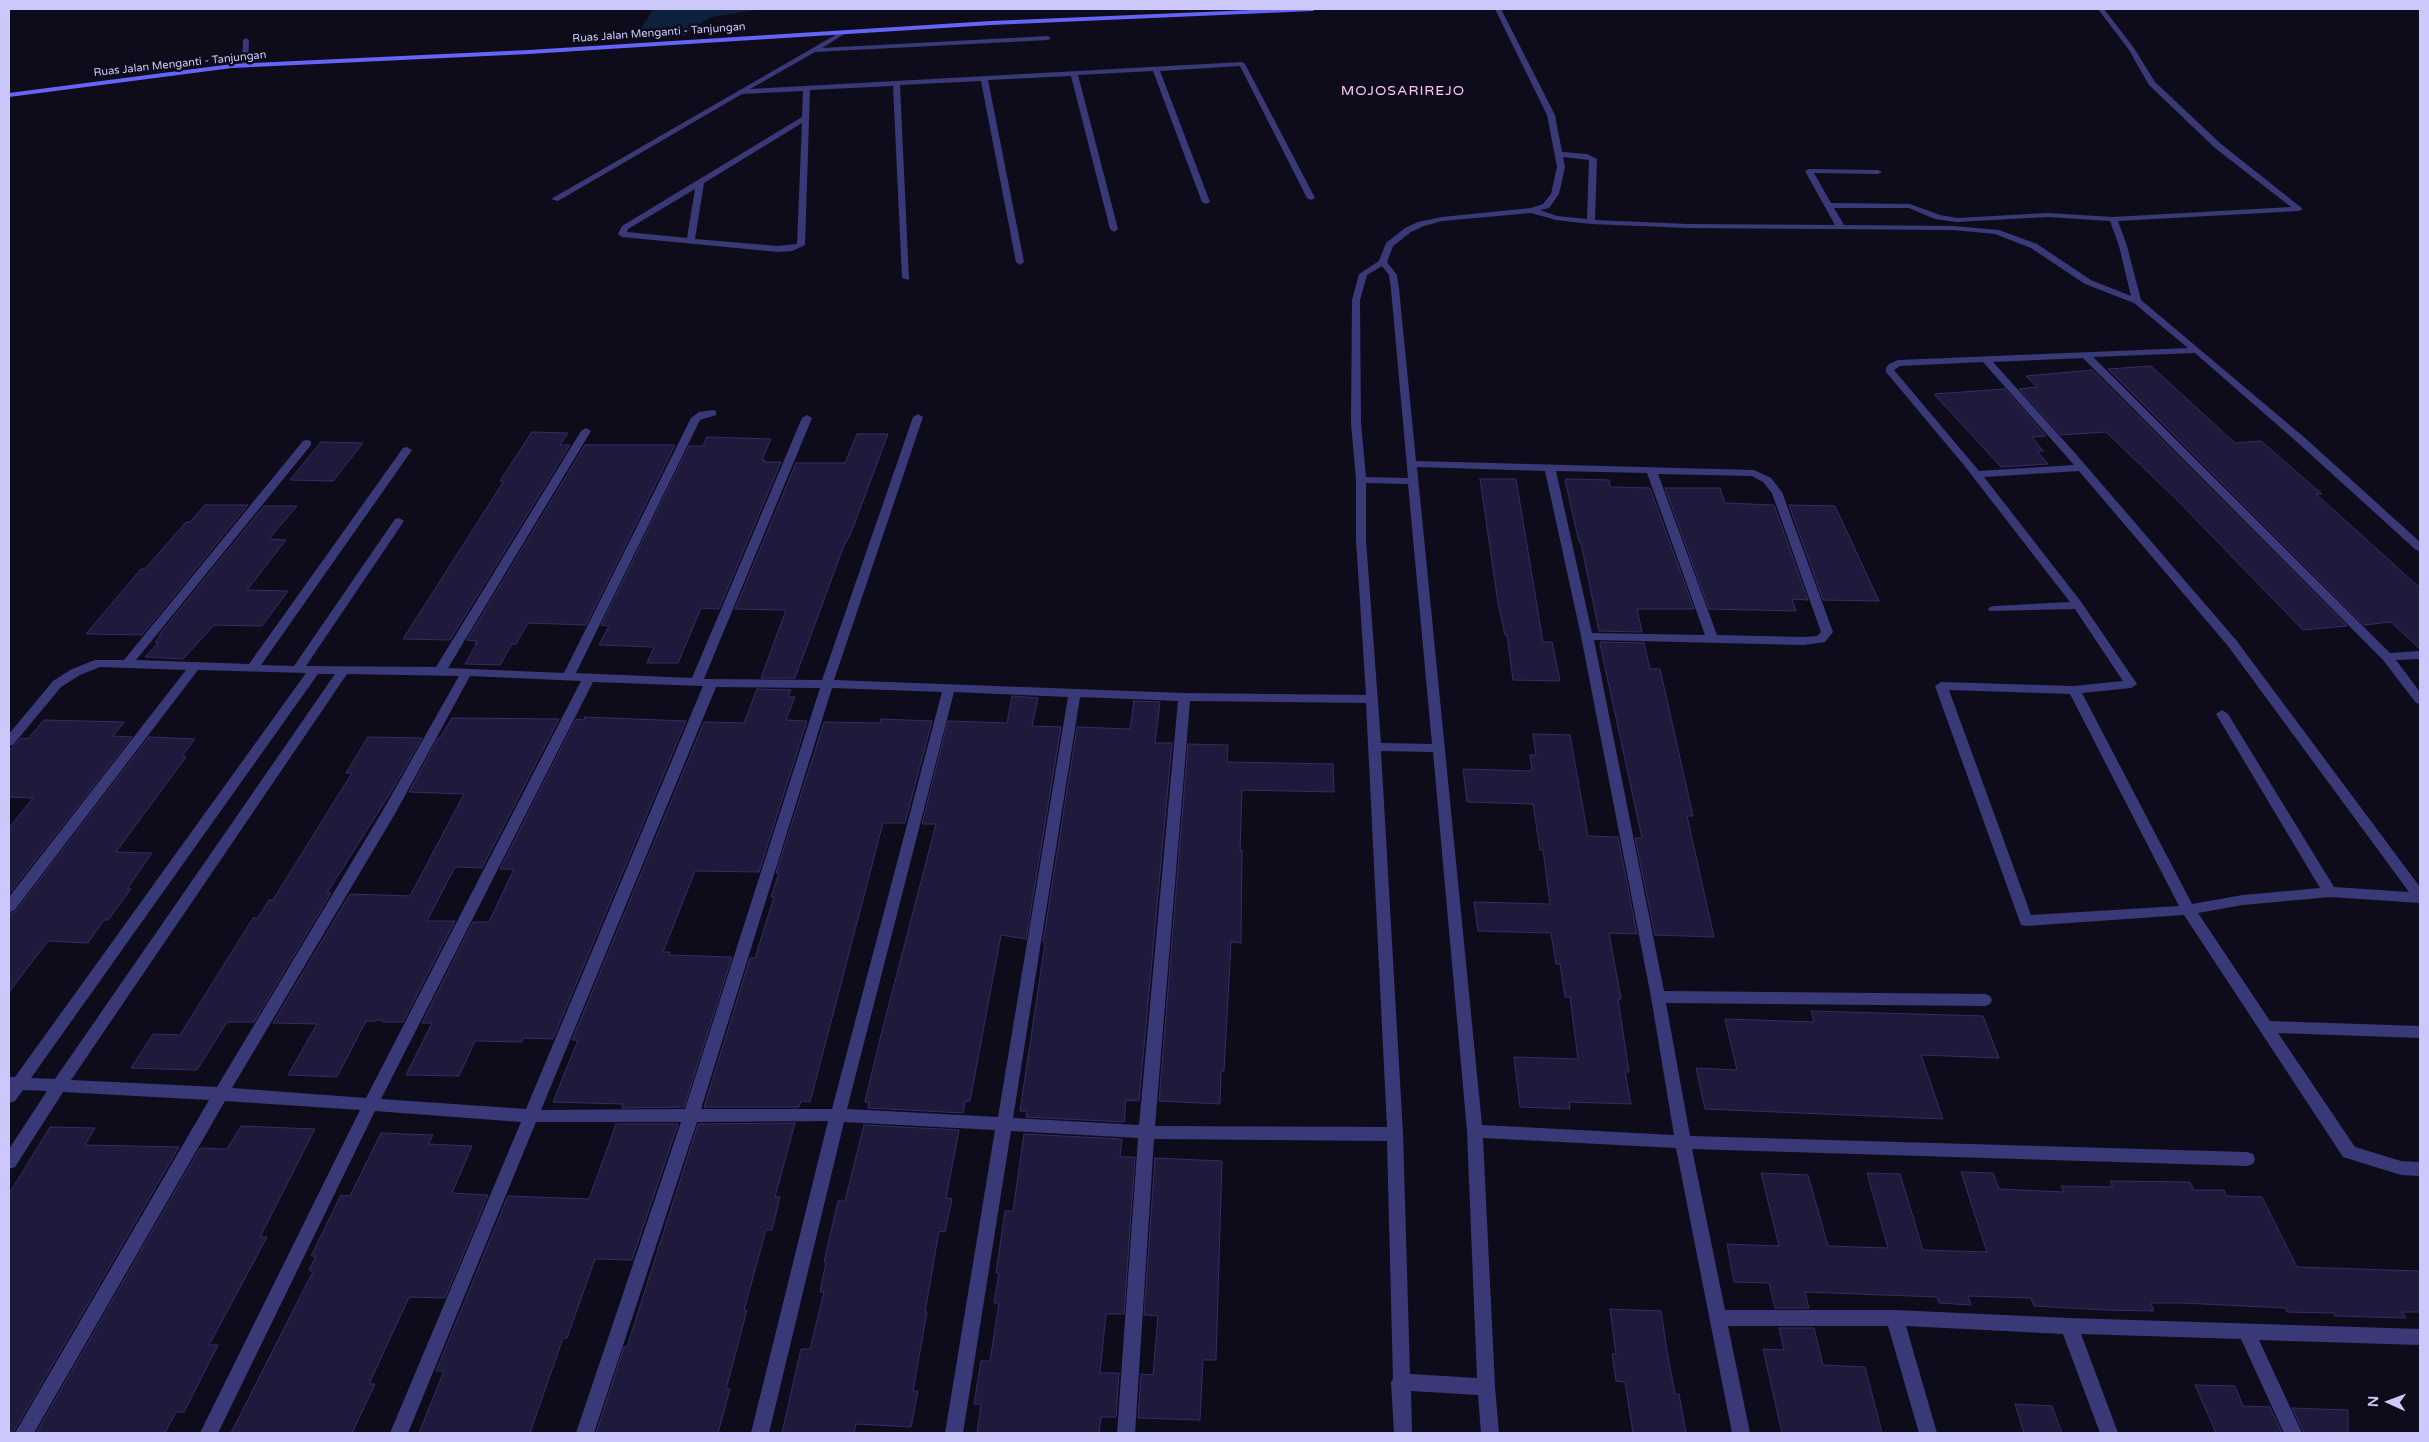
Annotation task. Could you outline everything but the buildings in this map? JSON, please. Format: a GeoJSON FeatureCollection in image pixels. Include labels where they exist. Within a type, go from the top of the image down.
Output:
{"type":"FeatureCollection","features":[{"type":"Feature","properties":{"kind":"main road","name":"Ruas Jalan Menganti - Tanjungan"},"geometry":{"type":"LineString","coordinates":[[9,95],[245,65],[529,52],[991,23],[1313,9]]}},
{"type":"Feature","properties":{"kind":"street"},"geometry":{"type":"LineString","coordinates":[[1403,1433],[1400,1382],[1395,1134],[1372,699],[1361,540],[1361,480],[1356,423],[1356,300],[1364,274],[1383,262],[1388,245],[1408,230],[1421,224],[1461,216],[1531,210],[1546,206],[1555,194],[1561,168],[1551,115],[1498,9]]}},
{"type":"Feature","properties":{"kind":"street"},"geometry":{"type":"LineString","coordinates":[[1828,205],[1910,206],[1938,217],[1957,220],[2048,215],[2113,219],[2299,209],[2218,146],[2152,83],[2132,49],[2101,9]]}},
{"type":"Feature","properties":{"kind":"street"},"geometry":{"type":"LineString","coordinates":[[555,199],[844,32]]}},
{"type":"Feature","properties":{"kind":"street"},"geometry":{"type":"LineString","coordinates":[[812,50],[1048,38]]}},
{"type":"Feature","properties":{"kind":"street"},"geometry":{"type":"LineString","coordinates":[[245,65],[246,40]]}},
{"type":"Feature","properties":{"kind":"street"},"geometry":{"type":"LineString","coordinates":[[740,92],[1242,64],[1311,198]]}},
{"type":"Feature","properties":{"kind":"street"},"geometry":{"type":"LineString","coordinates":[[1156,69],[1206,202]]}},
{"type":"Feature","properties":{"kind":"street"},"geometry":{"type":"LineString","coordinates":[[1074,73],[1114,229]]}},
{"type":"Feature","properties":{"kind":"street"},"geometry":{"type":"LineString","coordinates":[[984,78],[1020,262]]}},
{"type":"Feature","properties":{"kind":"street"},"geometry":{"type":"LineString","coordinates":[[896,83],[906,278]]}},
{"type":"Feature","properties":{"kind":"street"},"geometry":{"type":"LineString","coordinates":[[805,118],[621,232],[625,235],[778,249],[789,249],[801,245],[805,118],[808,88]]}},
{"type":"Feature","properties":{"kind":"street"},"geometry":{"type":"LineString","coordinates":[[1559,154],[1587,156],[1593,159],[1591,222]]}},
{"type":"Feature","properties":{"kind":"street"},"geometry":{"type":"LineString","coordinates":[[1841,227],[1809,171],[1878,172]]}},
{"type":"Feature","properties":{"kind":"street"},"geometry":{"type":"LineString","coordinates":[[691,240],[700,183]]}},
{"type":"Feature","properties":{"kind":"street"},"geometry":{"type":"LineString","coordinates":[[1531,210],[1556,218],[1591,222],[1688,226],[1953,228],[1996,232],[2034,246],[2088,282],[2137,301],[2198,350],[2420,548]]}},
{"type":"Feature","properties":{"kind":"street"},"geometry":{"type":"LineString","coordinates":[[1993,218],[1996,232]]}},
{"type":"Feature","properties":{"kind":"street"},"geometry":{"type":"LineString","coordinates":[[2113,219],[2124,246],[2137,301]]}},
{"type":"Feature","properties":{"kind":"street"},"geometry":{"type":"LineString","coordinates":[[1383,262],[1393,275],[1395,289],[1474,1131],[1486,1387],[1490,1433]]}},
{"type":"Feature","properties":{"kind":"street"},"geometry":{"type":"LineString","coordinates":[[2198,350],[1898,363],[1889,370],[1976,474],[2078,605],[2131,684],[2074,690],[1941,686],[2026,921],[2188,910],[2243,900],[2330,892],[2420,897]]}},
{"type":"Feature","properties":{"kind":"street"},"geometry":{"type":"LineString","coordinates":[[2086,356],[2386,657],[2420,700]]}},
{"type":"Feature","properties":{"kind":"street"},"geometry":{"type":"LineString","coordinates":[[1986,360],[2082,468],[2232,643],[2420,897]]}},
{"type":"Feature","properties":{"kind":"street"},"geometry":{"type":"LineString","coordinates":[[568,677],[696,418],[703,414],[713,413]]}},
{"type":"Feature","properties":{"kind":"street"},"geometry":{"type":"LineString","coordinates":[[584,1433],[691,1115],[827,684],[918,417]]}},
{"type":"Feature","properties":{"kind":"street"},"geometry":{"type":"LineString","coordinates":[[399,1433],[532,1116],[807,418]]}},
{"type":"Feature","properties":{"kind":"street"},"geometry":{"type":"LineString","coordinates":[[440,671],[586,431]]}},
{"type":"Feature","properties":{"kind":"street"},"geometry":{"type":"LineString","coordinates":[[128,664],[307,443]]}},
{"type":"Feature","properties":{"kind":"street"},"geometry":{"type":"LineString","coordinates":[[252,669],[407,450]]}},
{"type":"Feature","properties":{"kind":"street"},"geometry":{"type":"LineString","coordinates":[[1411,464],[1754,473],[1767,480],[1777,492],[1827,632],[1821,639],[1804,641],[1587,636]]}},
{"type":"Feature","properties":{"kind":"street"},"geometry":{"type":"LineString","coordinates":[[1550,468],[1587,636],[1658,997],[1683,1142],[1741,1433]]}},
{"type":"Feature","properties":{"kind":"street"},"geometry":{"type":"LineString","coordinates":[[1976,474],[2082,468]]}},
{"type":"Feature","properties":{"kind":"street"},"geometry":{"type":"LineString","coordinates":[[1651,470],[1713,640]]}},
{"type":"Feature","properties":{"kind":"street"},"geometry":{"type":"LineString","coordinates":[[1361,480],[1413,481]]}},
{"type":"Feature","properties":{"kind":"street"},"geometry":{"type":"LineString","coordinates":[[298,669],[399,521]]}},
{"type":"Feature","properties":{"kind":"street"},"geometry":{"type":"LineString","coordinates":[[1994,609],[2078,605]]}},
{"type":"Feature","properties":{"kind":"street"},"geometry":{"type":"LineString","coordinates":[[2386,657],[2420,655]]}},
{"type":"Feature","properties":{"kind":"street"},"geometry":{"type":"LineString","coordinates":[[9,742],[57,684],[76,672],[99,663],[252,669],[440,671],[704,682],[827,684],[1184,696],[1372,699]]}},
{"type":"Feature","properties":{"kind":"street"},"geometry":{"type":"LineString","coordinates":[[9,907],[194,667]]}},
{"type":"Feature","properties":{"kind":"street"},"geometry":{"type":"LineString","coordinates":[[9,1097],[13,1083],[315,670]]}},
{"type":"Feature","properties":{"kind":"street"},"geometry":{"type":"LineString","coordinates":[[9,1162],[59,1085],[344,670]]}},
{"type":"Feature","properties":{"kind":"street"},"geometry":{"type":"LineString","coordinates":[[24,1433],[221,1094],[389,812],[466,673]]}},
{"type":"Feature","properties":{"kind":"street"},"geometry":{"type":"LineString","coordinates":[[209,1433],[370,1105],[589,678]]}},
{"type":"Feature","properties":{"kind":"street"},"geometry":{"type":"LineString","coordinates":[[760,1433],[838,1115],[949,688]]}},
{"type":"Feature","properties":{"kind":"street"},"geometry":{"type":"LineString","coordinates":[[2074,690],[2188,910],[2349,1152],[2401,1168],[2420,1169]]}},
{"type":"Feature","properties":{"kind":"street"},"geometry":{"type":"LineString","coordinates":[[954,1433],[1075,692]]}},
{"type":"Feature","properties":{"kind":"street"},"geometry":{"type":"LineString","coordinates":[[1126,1433],[1146,1132],[1184,696]]}},
{"type":"Feature","properties":{"kind":"street"},"geometry":{"type":"LineString","coordinates":[[2222,714],[2330,892]]}},
{"type":"Feature","properties":{"kind":"street"},"geometry":{"type":"LineString","coordinates":[[1374,747],[1439,748]]}},
{"type":"Feature","properties":{"kind":"street"},"geometry":{"type":"LineString","coordinates":[[1658,997],[1985,1000]]}},
{"type":"Feature","properties":{"kind":"street"},"geometry":{"type":"LineString","coordinates":[[2266,1027],[2420,1032]]}},
{"type":"Feature","properties":{"kind":"street"},"geometry":{"type":"LineString","coordinates":[[13,1083],[221,1094],[532,1116],[838,1115],[1146,1132],[1395,1134]]}},
{"type":"Feature","properties":{"kind":"street"},"geometry":{"type":"LineString","coordinates":[[1474,1131],[1683,1142],[2247,1159]]}},
{"type":"Feature","properties":{"kind":"street"},"geometry":{"type":"LineString","coordinates":[[1719,1318],[1895,1318],[2069,1326],[2420,1337]]}},
{"type":"Feature","properties":{"kind":"street"},"geometry":{"type":"LineString","coordinates":[[1895,1318],[1928,1433]]}},
{"type":"Feature","properties":{"kind":"street"},"geometry":{"type":"LineString","coordinates":[[2069,1326],[2109,1433]]}},
{"type":"Feature","properties":{"kind":"street"},"geometry":{"type":"LineString","coordinates":[[2246,1332],[2293,1433]]}},
{"type":"Feature","properties":{"kind":"street"},"geometry":{"type":"LineString","coordinates":[[1400,1382],[1486,1387]]}},
{"type":"Feature","properties":{"kind":"water"},"geometry":{"type":"Polygon","coordinates":[[[654,9],[763,9],[712,17],[684,36],[634,39],[654,9]]]}},
{"type":"Feature","properties":{"kind":"district","name":"MOJOSARIREJO"},"geometry":{"type":"Point","coordinates":[1403,91]}}]}
